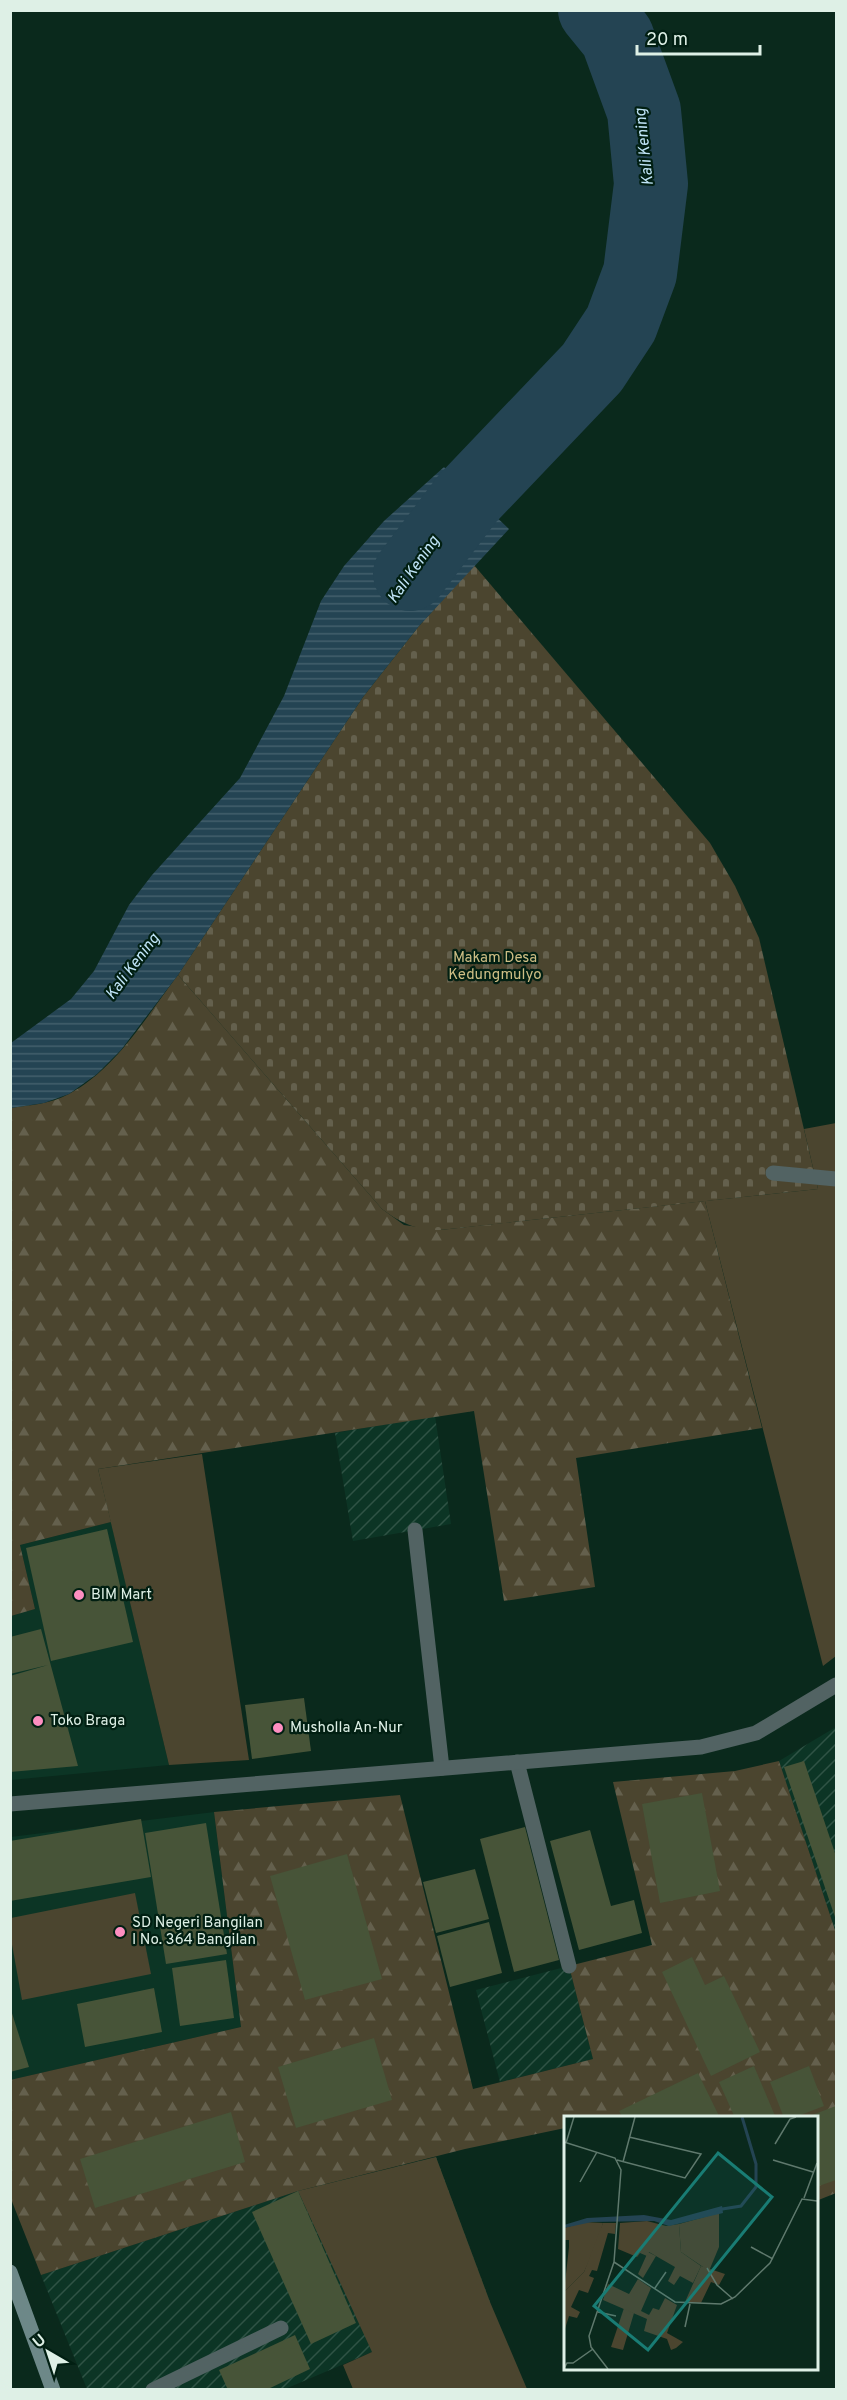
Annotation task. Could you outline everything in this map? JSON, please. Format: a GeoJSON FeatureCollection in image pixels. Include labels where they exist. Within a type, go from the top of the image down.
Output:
{"type":"FeatureCollection","features":[{"type":"Feature","properties":{"kind":"main road"},"geometry":{"type":"LineString","coordinates":[[10,2272],[53,2390]]}},
{"type":"Feature","properties":{"kind":"street"},"geometry":{"type":"LineString","coordinates":[[772,1173],[837,1179]]}},
{"type":"Feature","properties":{"kind":"street"},"geometry":{"type":"LineString","coordinates":[[415,1530],[442,1768]]}},
{"type":"Feature","properties":{"kind":"street"},"geometry":{"type":"LineString","coordinates":[[10,1804],[701,1747],[756,1733],[837,1685]]}},
{"type":"Feature","properties":{"kind":"street"},"geometry":{"type":"LineString","coordinates":[[517,1762],[569,1966]]}},
{"type":"Feature","properties":{"kind":"street"},"geometry":{"type":"LineString","coordinates":[[153,2390],[281,2328]]}},
{"type":"Feature","properties":{"kind":"shaded area"},"geometry":{"type":"Polygon","coordinates":[[[435,1416],[451,1524],[353,1541],[335,1433],[435,1416]]]}},
{"type":"Feature","properties":{"kind":"shaded area"},"geometry":{"type":"Polygon","coordinates":[[[111,1522],[169,1765],[11,1780],[11,1616],[35,1609],[20,1545],[111,1522]]]}},
{"type":"Feature","properties":{"kind":"shaded area"},"geometry":{"type":"Polygon","coordinates":[[[836,1727],[836,1933],[779,1761],[836,1727]]]}},
{"type":"Feature","properties":{"kind":"shaded area","name":"SD Negeri Bangilan I No. 364 Bangilan"},"geometry":{"type":"Polygon","coordinates":[[[214,1812],[241,2027],[11,2080],[10,1837],[214,1812]]]}},
{"type":"Feature","properties":{"kind":"shaded area"},"geometry":{"type":"Polygon","coordinates":[[[569,1966],[593,2059],[500,2082],[476,1990],[569,1966]]]}},
{"type":"Feature","properties":{"kind":"shaded area"},"geometry":{"type":"Polygon","coordinates":[[[436,2157],[490,2302],[285,2389],[87,2389],[41,2275],[298,2191],[436,2157]]]}},
{"type":"Feature","properties":{"kind":"green space","name":"Makam Desa Kedungmulyo"},"geometry":{"type":"Polygon","coordinates":[[[474,565],[710,843],[735,886],[759,938],[818,1189],[440,1230],[409,1225],[382,1209],[178,975],[363,697],[419,626],[474,565]]]}},
{"type":"Feature","properties":{"kind":"green space"},"geometry":{"type":"Polygon","coordinates":[[[178,975],[382,1209],[404,1225],[440,1230],[705,1201],[762,1428],[576,1458],[595,1587],[504,1601],[474,1411],[98,1469],[111,1522],[20,1545],[35,1609],[11,1616],[10,1108],[55,1100],[86,1083],[101,1071],[129,1041],[178,975]]]}},
{"type":"Feature","properties":{"kind":"green space"},"geometry":{"type":"Polygon","coordinates":[[[836,1123],[836,1656],[823,1666],[705,1201],[818,1189],[804,1129],[836,1123]]]}},
{"type":"Feature","properties":{"kind":"green space"},"geometry":{"type":"Polygon","coordinates":[[[202,1454],[249,1760],[169,1765],[98,1469],[202,1454]]]}},
{"type":"Feature","properties":{"kind":"green space"},"geometry":{"type":"Polygon","coordinates":[[[779,1761],[836,1933],[836,2193],[817,2201],[817,2116],[564,2116],[564,2128],[465,2149],[298,2191],[41,2275],[11,2199],[10,2080],[241,2027],[214,1812],[400,1795],[473,2089],[593,2059],[569,1966],[652,1945],[613,1782],[735,1771],[779,1761]]]}},
{"type":"Feature","properties":{"kind":"green space"},"geometry":{"type":"Polygon","coordinates":[[[135,1893],[151,1974],[22,2000],[11,1939],[11,1918],[135,1893]]]}},
{"type":"Feature","properties":{"kind":"green space"},"geometry":{"type":"Polygon","coordinates":[[[436,2157],[490,2302],[527,2389],[353,2389],[343,2365],[372,2352],[298,2191],[436,2157]]]}},
{"type":"Feature","properties":{"kind":"water"},"geometry":{"type":"Polygon","coordinates":[[[444,467],[509,529],[419,626],[363,697],[178,975],[121,1050],[97,1074],[69,1094],[44,1103],[11,1108],[11,1043],[71,999],[94,971],[129,905],[152,875],[240,778],[284,696],[321,601],[344,566],[384,521],[444,467]]]}},
{"type":"Feature","properties":{"kind":"building","name":"BIM Mart"},"geometry":{"type":"Polygon","coordinates":[[[107,1529],[133,1642],[51,1661],[26,1548],[107,1529]]]}},
{"type":"Feature","properties":{"kind":"building","name":"Toko Braga"},"geometry":{"type":"Polygon","coordinates":[[[41,1629],[78,1766],[10,1772],[10,1676],[48,1665],[10,1674],[10,1637],[41,1629]]]}},
{"type":"Feature","properties":{"kind":"building","name":"Musholla An-Nur"},"geometry":{"type":"Polygon","coordinates":[[[304,1698],[311,1751],[252,1759],[245,1705],[304,1698]]]}},
{"type":"Feature","properties":{"kind":"building"},"geometry":{"type":"Polygon","coordinates":[[[804,1761],[836,1856],[836,1920],[784,1767],[804,1761]]]}},
{"type":"Feature","properties":{"kind":"building"},"geometry":{"type":"Polygon","coordinates":[[[702,1793],[720,1891],[660,1903],[642,1804],[702,1793]]]}},
{"type":"Feature","properties":{"kind":"building"},"geometry":{"type":"Polygon","coordinates":[[[141,1819],[151,1877],[10,1901],[10,1841],[141,1819]]]}},
{"type":"Feature","properties":{"kind":"building"},"geometry":{"type":"Polygon","coordinates":[[[206,1823],[227,1954],[166,1964],[145,1833],[206,1823]]]}},
{"type":"Feature","properties":{"kind":"building"},"geometry":{"type":"Polygon","coordinates":[[[525,1827],[559,1960],[514,1972],[480,1839],[525,1827]]]}},
{"type":"Feature","properties":{"kind":"building"},"geometry":{"type":"Polygon","coordinates":[[[590,1830],[611,1906],[634,1900],[642,1933],[579,1950],[550,1841],[590,1830]]]}},
{"type":"Feature","properties":{"kind":"building"},"geometry":{"type":"Polygon","coordinates":[[[347,1854],[382,1979],[305,2000],[270,1876],[347,1854]]]}},
{"type":"Feature","properties":{"kind":"building"},"geometry":{"type":"Polygon","coordinates":[[[475,1869],[489,1919],[436,1933],[423,1882],[475,1869]]]}},
{"type":"Feature","properties":{"kind":"building"},"geometry":{"type":"Polygon","coordinates":[[[489,1922],[502,1973],[450,1987],[437,1936],[489,1922]]]}},
{"type":"Feature","properties":{"kind":"building"},"geometry":{"type":"Polygon","coordinates":[[[692,1957],[705,1985],[724,1976],[760,2052],[711,2076],[662,1972],[692,1957]]]}},
{"type":"Feature","properties":{"kind":"building"},"geometry":{"type":"Polygon","coordinates":[[[226,1960],[234,2018],[180,2026],[172,1968],[226,1960]]]}},
{"type":"Feature","properties":{"kind":"building"},"geometry":{"type":"Polygon","coordinates":[[[154,1988],[162,2032],[85,2047],[77,2004],[154,1988]]]}},
{"type":"Feature","properties":{"kind":"building"},"geometry":{"type":"Polygon","coordinates":[[[10,2007],[29,2067],[10,2072],[10,2007]]]}},
{"type":"Feature","properties":{"kind":"building"},"geometry":{"type":"Polygon","coordinates":[[[374,2038],[392,2100],[296,2128],[278,2067],[374,2038]]]}},
{"type":"Feature","properties":{"kind":"building"},"geometry":{"type":"Polygon","coordinates":[[[754,2066],[775,2116],[734,2116],[719,2082],[754,2066]]]}},
{"type":"Feature","properties":{"kind":"building"},"geometry":{"type":"Polygon","coordinates":[[[809,2066],[824,2106],[798,2116],[783,2116],[770,2082],[809,2066]]]}},
{"type":"Feature","properties":{"kind":"building"},"geometry":{"type":"Polygon","coordinates":[[[698,2073],[719,2116],[622,2116],[619,2111],[698,2073]]]}},
{"type":"Feature","properties":{"kind":"building"},"geometry":{"type":"Polygon","coordinates":[[[836,2106],[836,2180],[817,2187],[817,2116],[809,2116],[836,2106]]]}},
{"type":"Feature","properties":{"kind":"building"},"geometry":{"type":"Polygon","coordinates":[[[231,2112],[245,2162],[95,2208],[80,2159],[231,2112]]]}},
{"type":"Feature","properties":{"kind":"building"},"geometry":{"type":"Polygon","coordinates":[[[298,2191],[356,2323],[311,2344],[252,2212],[298,2191]]]}},
{"type":"Feature","properties":{"kind":"building"},"geometry":{"type":"Polygon","coordinates":[[[295,2335],[310,2369],[266,2390],[228,2390],[219,2370],[295,2335]]]}},
{"type":"Feature","properties":{"kind":"waterway","name":"Kali Kening"},"geometry":{"type":"LineString","coordinates":[[410,574],[467,499],[592,368],[621,324],[640,273],[651,184],[644,111],[617,37],[595,10]]}},
{"type":"Feature","properties":{"kind":"place","name":"BIM Mart"},"geometry":{"type":"Point","coordinates":[79,1595]}},
{"type":"Feature","properties":{"kind":"place","name":"Toko Braga"},"geometry":{"type":"Point","coordinates":[38,1721]}},
{"type":"Feature","properties":{"kind":"place","name":"Musholla An-Nur"},"geometry":{"type":"Point","coordinates":[278,1728]}},
{"type":"Feature","properties":{"kind":"place","name":"SD Negeri Bangilan I No. 364 Bangilan"},"geometry":{"type":"Point","coordinates":[120,1932]}}]}
